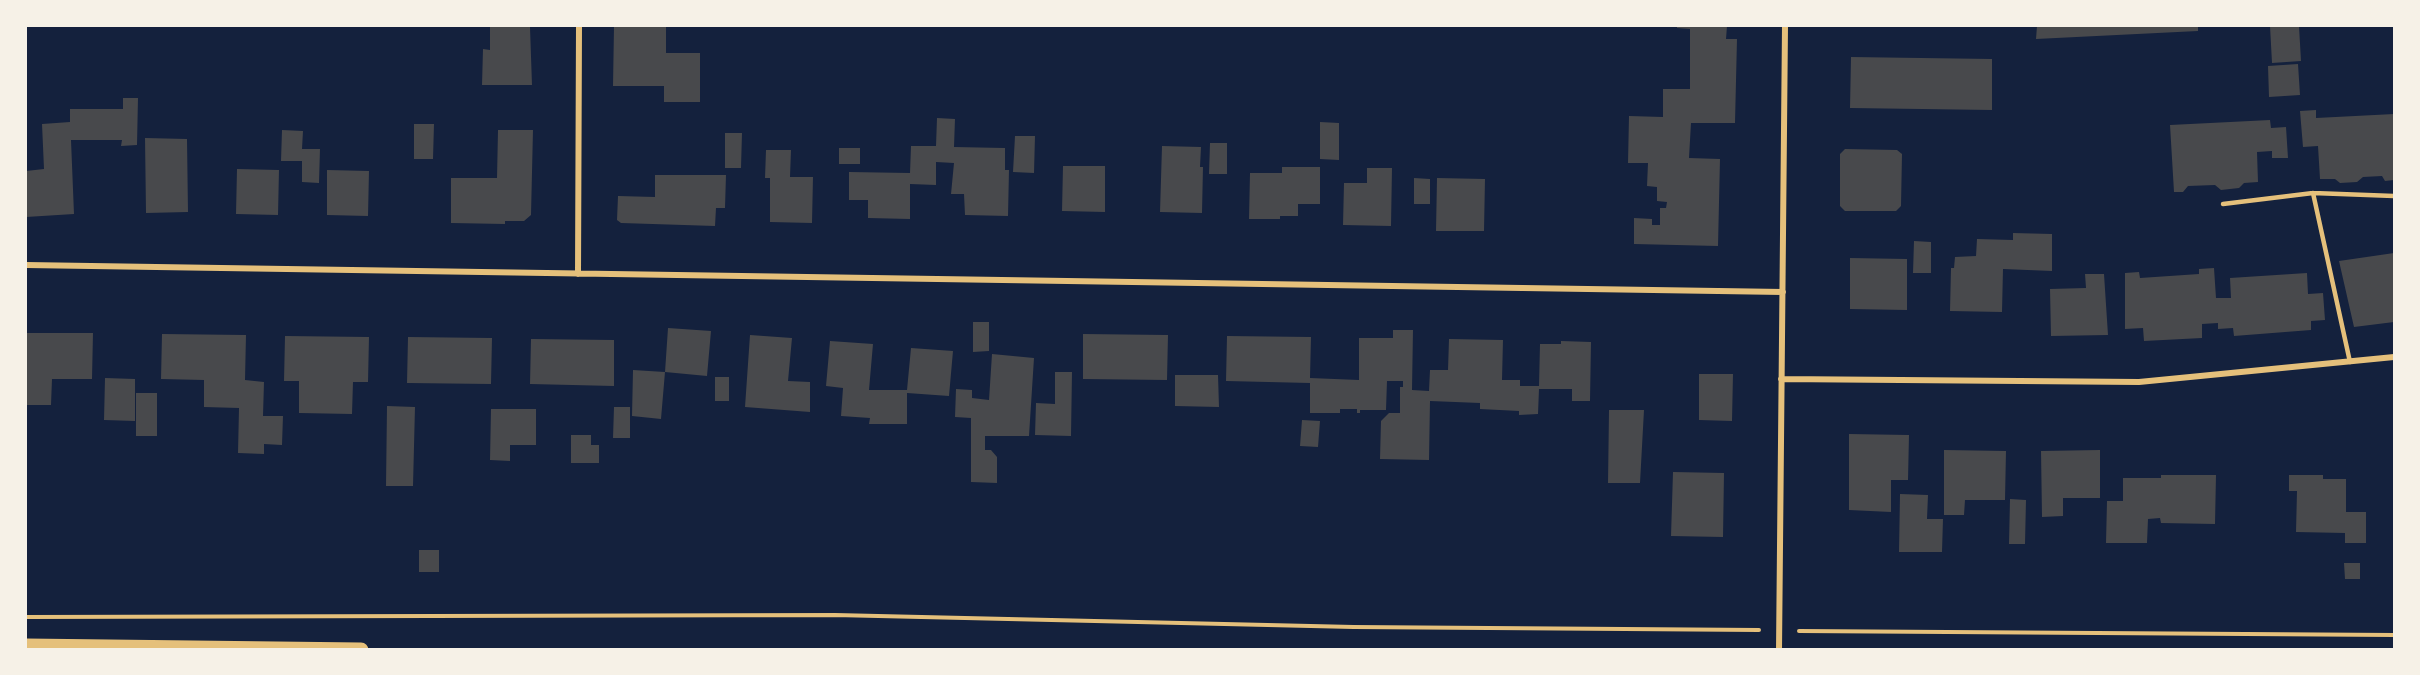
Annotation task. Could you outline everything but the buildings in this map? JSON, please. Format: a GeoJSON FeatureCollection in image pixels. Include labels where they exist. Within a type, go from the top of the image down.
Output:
{"type":"FeatureCollection","features":[{"type":"Feature","properties":{"kind":"main road"},"geometry":{"type":"LineString","coordinates":[[26,646],[361,650]]}},
{"type":"Feature","properties":{"kind":"street"},"geometry":{"type":"LineString","coordinates":[[578,274],[579,26]]}},
{"type":"Feature","properties":{"kind":"street"},"geometry":{"type":"LineString","coordinates":[[1779,650],[1785,26]]}},
{"type":"Feature","properties":{"kind":"street"},"geometry":{"type":"LineString","coordinates":[[26,265],[1783,292]]}},
{"type":"Feature","properties":{"kind":"street"},"geometry":{"type":"LineString","coordinates":[[1781,379],[2139,382],[2394,357]]}},
{"type":"Feature","properties":{"kind":"lane"},"geometry":{"type":"LineString","coordinates":[[2223,204],[2313,193],[2394,196]]}},
{"type":"Feature","properties":{"kind":"lane"},"geometry":{"type":"LineString","coordinates":[[2313,193],[2350,362]]}},
{"type":"Feature","properties":{"kind":"path"},"geometry":{"type":"LineString","coordinates":[[26,617],[835,615],[1354,627],[2394,635]]}}]}
